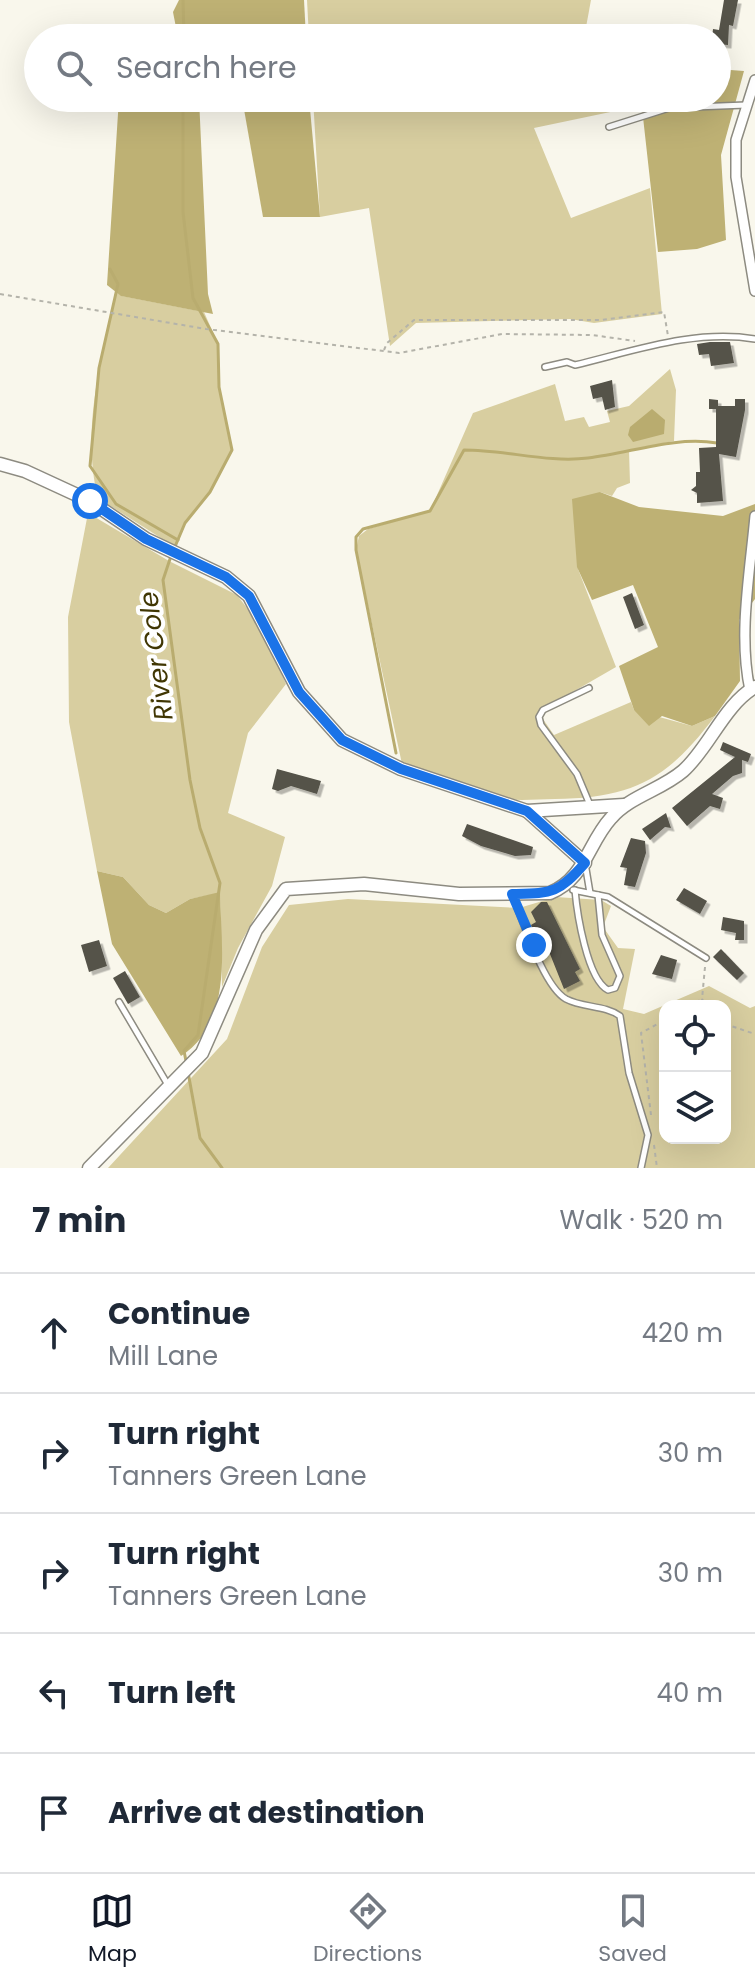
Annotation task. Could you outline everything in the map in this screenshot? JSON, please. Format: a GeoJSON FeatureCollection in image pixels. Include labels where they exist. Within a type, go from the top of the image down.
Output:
{"type":"FeatureCollection","features":[{"type":"Feature","properties":{"kind":"street"},"geometry":{"type":"LineString","coordinates":[[755,80],[736,140],[736,177],[755,291]]}},
{"type":"Feature","properties":{"kind":"street"},"geometry":{"type":"LineString","coordinates":[[0,464],[25,471],[90,501],[146,539],[226,577],[249,596],[299,692],[342,740],[401,769],[527,811],[624,805]]}},
{"type":"Feature","properties":{"kind":"street"},"geometry":{"type":"LineString","coordinates":[[89,1168],[202,1053],[256,930],[286,889],[364,884],[459,894],[512,894],[570,889],[606,823],[624,805],[683,771],[753,688],[747,673],[748,592],[755,516]]}},
{"type":"Feature","properties":{"kind":"street"},"geometry":{"type":"LineString","coordinates":[[527,811],[585,863]]}},
{"type":"Feature","properties":{"kind":"lane"},"geometry":{"type":"LineString","coordinates":[[731,106],[746,105]]}},
{"type":"Feature","properties":{"kind":"lane"},"geometry":{"type":"LineString","coordinates":[[609,127],[656,112]]}},
{"type":"Feature","properties":{"kind":"lane"},"geometry":{"type":"LineString","coordinates":[[545,367],[567,362],[575,365],[668,341],[737,336],[755,339]]}},
{"type":"Feature","properties":{"kind":"lane"},"geometry":{"type":"LineString","coordinates":[[589,688],[543,710],[539,717],[541,725],[585,786],[590,806]]}},
{"type":"Feature","properties":{"kind":"lane"},"geometry":{"type":"LineString","coordinates":[[585,863],[590,893]]}},
{"type":"Feature","properties":{"kind":"lane"},"geometry":{"type":"LineString","coordinates":[[598,895],[602,935],[620,976],[615,988],[608,990],[599,980],[582,937],[570,889],[598,895],[644,917],[706,958]]}},
{"type":"Feature","properties":{"kind":"lane"},"geometry":{"type":"LineString","coordinates":[[512,894],[555,989],[568,1000],[620,1016],[629,1073],[648,1135],[641,1168]]}},
{"type":"Feature","properties":{"kind":"lane"},"geometry":{"type":"LineString","coordinates":[[119,1002],[168,1086]]}},
{"type":"Feature","properties":{"kind":"path"},"geometry":{"type":"LineString","coordinates":[[0,294],[206,329],[399,353],[513,333],[592,335],[639,341]]}},
{"type":"Feature","properties":{"kind":"path"},"geometry":{"type":"LineString","coordinates":[[384,350],[387,343],[414,320],[600,320],[664,312],[668,341]]}},
{"type":"Feature","properties":{"kind":"path"},"geometry":{"type":"LineString","coordinates":[[702,999],[706,958]]}},
{"type":"Feature","properties":{"kind":"path"},"geometry":{"type":"LineString","coordinates":[[652,1123],[641,1033],[659,1023]]}},
{"type":"Feature","properties":{"kind":"path"},"geometry":{"type":"LineString","coordinates":[[731,1026],[755,1034]]}},
{"type":"Feature","properties":{"kind":"path"},"geometry":{"type":"LineString","coordinates":[[653,1138],[657,1168]]}},
{"type":"Feature","properties":{"kind":"shaded area"},"geometry":{"type":"Polygon","coordinates":[[[179,0],[304,0],[305,24],[175,24],[173,12],[179,0]]]}},
{"type":"Feature","properties":{"kind":"shaded area"},"geometry":{"type":"Polygon","coordinates":[[[307,0],[591,0],[587,24],[308,24],[307,0]]]}},
{"type":"Feature","properties":{"kind":"shaded area"},"geometry":{"type":"Polygon","coordinates":[[[731,70],[744,71],[721,155],[726,240],[697,249],[658,252],[642,112],[731,112],[731,70]]]}},
{"type":"Feature","properties":{"kind":"shaded area"},"geometry":{"type":"Polygon","coordinates":[[[118,112],[200,112],[208,294],[213,314],[121,296],[107,285],[118,112]]]}},
{"type":"Feature","properties":{"kind":"shaded area"},"geometry":{"type":"Polygon","coordinates":[[[244,112],[310,112],[320,217],[263,217],[244,112]]]}},
{"type":"Feature","properties":{"kind":"shaded area"},"geometry":{"type":"Polygon","coordinates":[[[314,112],[610,112],[534,128],[571,218],[650,188],[662,314],[594,323],[570,319],[416,323],[390,346],[369,208],[320,217],[314,112]]]}},
{"type":"Feature","properties":{"kind":"shaded area"},"geometry":{"type":"Polygon","coordinates":[[[116,292],[122,296],[204,312],[218,344],[219,387],[232,450],[210,492],[185,523],[175,547],[98,498],[93,473],[92,421],[99,369],[116,292]]]}},
{"type":"Feature","properties":{"kind":"shaded area"},"geometry":{"type":"Polygon","coordinates":[[[670,369],[676,390],[674,441],[629,450],[630,483],[617,488],[612,496],[600,492],[578,569],[616,667],[538,712],[554,735],[631,702],[634,710],[692,726],[715,716],[698,738],[665,770],[628,789],[583,798],[506,799],[402,764],[356,550],[359,536],[368,529],[430,511],[473,413],[555,384],[565,421],[584,417],[589,427],[610,422],[607,411],[629,406],[670,369]]]}},
{"type":"Feature","properties":{"kind":"shaded area"},"geometry":{"type":"Polygon","coordinates":[[[652,409],[665,420],[664,434],[633,442],[628,435],[630,427],[652,409]]]}},
{"type":"Feature","properties":{"kind":"shaded area"},"geometry":{"type":"Polygon","coordinates":[[[600,492],[639,507],[723,516],[755,504],[755,599],[739,620],[740,681],[715,716],[692,726],[662,716],[649,726],[634,710],[619,666],[658,647],[633,585],[592,600],[577,567],[572,499],[600,492]]]}},
{"type":"Feature","properties":{"kind":"shaded area"},"geometry":{"type":"Polygon","coordinates":[[[88,513],[169,561],[237,595],[260,625],[286,684],[248,733],[228,813],[285,837],[272,886],[238,948],[222,987],[220,893],[190,899],[166,913],[149,905],[123,877],[97,871],[69,722],[68,617],[88,513]]]}},
{"type":"Feature","properties":{"kind":"shaded area"},"geometry":{"type":"Polygon","coordinates":[[[97,871],[123,877],[149,905],[166,913],[190,899],[220,892],[222,959],[217,1004],[210,1024],[198,1041],[181,1056],[112,944],[97,871]]]}},
{"type":"Feature","properties":{"kind":"shaded area"},"geometry":{"type":"Polygon","coordinates":[[[556,897],[601,900],[611,906],[603,927],[618,948],[635,949],[623,1009],[644,1014],[659,1008],[659,1144],[731,1144],[731,1000],[676,1000],[709,986],[750,1008],[755,1006],[755,1168],[108,1168],[227,1039],[262,947],[289,905],[348,899],[519,908],[556,897]]]}},
{"type":"Feature","properties":{"kind":"building"},"geometry":{"type":"Polygon","coordinates":[[[724,0],[738,0],[733,26],[720,24],[724,0]]]}},
{"type":"Feature","properties":{"kind":"building"},"geometry":{"type":"Polygon","coordinates":[[[730,342],[734,363],[711,366],[709,354],[699,355],[697,344],[730,342]]]}},
{"type":"Feature","properties":{"kind":"building"},"geometry":{"type":"Polygon","coordinates":[[[612,380],[615,407],[605,410],[602,397],[593,399],[590,386],[612,380]]]}},
{"type":"Feature","properties":{"kind":"building"},"geometry":{"type":"Polygon","coordinates":[[[709,399],[718,400],[718,406],[735,406],[735,399],[745,399],[745,410],[736,457],[719,454],[723,501],[697,503],[697,493],[691,490],[696,486],[696,472],[700,472],[699,448],[716,447],[716,409],[709,409],[709,399]]]}},
{"type":"Feature","properties":{"kind":"building"},"geometry":{"type":"Polygon","coordinates":[[[632,593],[644,625],[635,629],[623,597],[632,593]]]}},
{"type":"Feature","properties":{"kind":"building"},"geometry":{"type":"Polygon","coordinates":[[[723,742],[751,754],[748,762],[742,760],[742,773],[733,776],[712,794],[723,798],[720,809],[710,806],[687,826],[672,808],[735,757],[720,750],[723,742]]]}},
{"type":"Feature","properties":{"kind":"building"},"geometry":{"type":"Polygon","coordinates":[[[277,769],[321,781],[317,794],[291,786],[278,791],[272,789],[277,769]]]}},
{"type":"Feature","properties":{"kind":"building"},"geometry":{"type":"Polygon","coordinates":[[[666,813],[671,828],[665,827],[650,840],[642,829],[666,813]]]}},
{"type":"Feature","properties":{"kind":"building"},"geometry":{"type":"Polygon","coordinates":[[[467,824],[533,847],[531,855],[515,856],[481,846],[462,836],[467,824]]]}},
{"type":"Feature","properties":{"kind":"building"},"geometry":{"type":"Polygon","coordinates":[[[631,838],[645,841],[646,853],[635,887],[624,885],[627,868],[620,867],[631,838]]]}},
{"type":"Feature","properties":{"kind":"building"},"geometry":{"type":"Polygon","coordinates":[[[684,888],[707,901],[700,914],[676,900],[684,888]]]}},
{"type":"Feature","properties":{"kind":"building"},"geometry":{"type":"Polygon","coordinates":[[[541,902],[547,902],[580,969],[575,972],[580,981],[564,989],[546,944],[542,946],[531,925],[536,922],[531,912],[541,902]]]}},
{"type":"Feature","properties":{"kind":"building"},"geometry":{"type":"Polygon","coordinates":[[[723,917],[744,921],[744,940],[735,940],[736,933],[721,930],[723,917]]]}},
{"type":"Feature","properties":{"kind":"building"},"geometry":{"type":"Polygon","coordinates":[[[99,940],[107,966],[89,972],[81,945],[99,940]]]}},
{"type":"Feature","properties":{"kind":"building"},"geometry":{"type":"Polygon","coordinates":[[[721,949],[744,973],[737,980],[713,957],[721,949]]]}},
{"type":"Feature","properties":{"kind":"building"},"geometry":{"type":"Polygon","coordinates":[[[661,955],[677,960],[672,979],[652,974],[661,955]]]}},
{"type":"Feature","properties":{"kind":"building"},"geometry":{"type":"Polygon","coordinates":[[[125,971],[140,997],[128,1004],[113,978],[125,971]]]}},
{"type":"Feature","properties":{"kind":"waterway","name":"River Cole"},"geometry":{"type":"LineString","coordinates":[[183,0],[184,24]]}},
{"type":"Feature","properties":{"kind":"waterway","name":"River Cole"},"geometry":{"type":"LineString","coordinates":[[174,549],[185,523],[210,492],[232,450],[219,387],[218,344],[193,298],[183,212],[183,112]]}},
{"type":"Feature","properties":{"kind":"waterway"},"geometry":{"type":"LineString","coordinates":[[110,269],[118,284],[99,368],[90,466],[116,504],[178,540]]}},
{"type":"Feature","properties":{"kind":"waterway"},"geometry":{"type":"LineString","coordinates":[[396,753],[356,550],[356,537],[363,529],[430,511],[464,450],[573,459],[669,443],[717,443]]}},
{"type":"Feature","properties":{"kind":"waterway","name":"River Cole"},"geometry":{"type":"LineString","coordinates":[[171,556],[163,580],[190,780],[200,828],[220,883],[198,1035],[184,1051],[186,1061]]}},
{"type":"Feature","properties":{"kind":"waterway","name":"River Cole"},"geometry":{"type":"LineString","coordinates":[[188,1072],[200,1138],[222,1168]]}},
{"type":"Feature","properties":{"kind":"route"},"geometry":{"type":"LineString","coordinates":[[90,501],[146,539],[226,577],[249,596],[260,610],[299,692],[342,740],[401,769],[527,811],[552,830],[585,863],[561,889],[550,893],[512,894],[534,945]]}}]}
